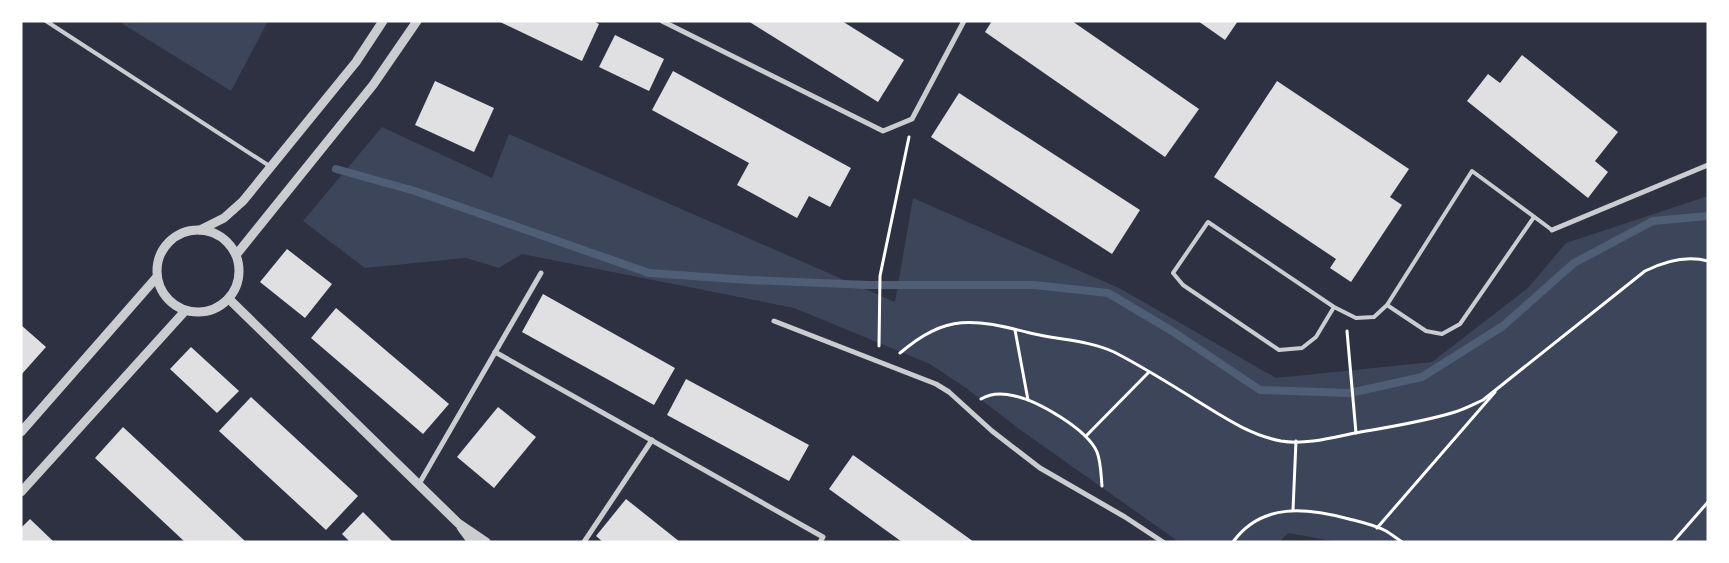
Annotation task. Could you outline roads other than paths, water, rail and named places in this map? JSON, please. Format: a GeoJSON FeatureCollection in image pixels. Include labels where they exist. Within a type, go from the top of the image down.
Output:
{"type":"FeatureCollection","features":[{"type":"Feature","properties":{"kind":"street"},"geometry":{"type":"LineString","coordinates":[[200,230],[224,218],[243,201],[356,62],[383,21]]}},
{"type":"Feature","properties":{"kind":"street"},"geometry":{"type":"LineString","coordinates":[[236,256],[373,85],[416,21]]}},
{"type":"Feature","properties":{"kind":"street"},"geometry":{"type":"LineString","coordinates":[[662,21],[883,131],[912,120],[964,21]]}},
{"type":"Feature","properties":{"kind":"street"},"geometry":{"type":"LineString","coordinates":[[1552,230],[1708,165]]}},
{"type":"Feature","properties":{"kind":"street"},"geometry":{"type":"LineString","coordinates":[[188,231],[212,232],[230,245],[236,256],[239,264],[238,283],[229,299],[222,306],[204,312],[186,311],[175,306],[166,298],[156,278],[156,265],[160,253],[167,243],[176,236],[188,231]]}},
{"type":"Feature","properties":{"kind":"street"},"geometry":{"type":"LineString","coordinates":[[419,484],[541,273]]}},
{"type":"Feature","properties":{"kind":"street"},"geometry":{"type":"LineString","coordinates":[[21,432],[156,278]]}},
{"type":"Feature","properties":{"kind":"street"},"geometry":{"type":"LineString","coordinates":[[229,299],[419,484],[458,523],[472,542]]}},
{"type":"Feature","properties":{"kind":"street"},"geometry":{"type":"LineString","coordinates":[[21,492],[186,311]]}},
{"type":"Feature","properties":{"kind":"street"},"geometry":{"type":"LineString","coordinates":[[774,320],[936,384],[949,392],[992,431],[1040,468],[1104,504],[1164,542]]}},
{"type":"Feature","properties":{"kind":"street"},"geometry":{"type":"LineString","coordinates":[[495,352],[823,537],[820,542]]}},
{"type":"Feature","properties":{"kind":"street"},"geometry":{"type":"LineString","coordinates":[[584,542],[652,440]]}},
{"type":"Feature","properties":{"kind":"street"},"geometry":{"type":"LineString","coordinates":[[458,523],[486,542]]}},
{"type":"Feature","properties":{"kind":"lane"},"geometry":{"type":"LineString","coordinates":[[46,21],[271,167]]}},
{"type":"Feature","properties":{"kind":"lane"},"geometry":{"type":"LineString","coordinates":[[1334,306],[1316,338],[1302,348],[1279,350],[1183,285],[1173,273],[1208,222],[1346,313],[1356,318],[1374,316],[1387,305],[1472,171],[1552,230]]}},
{"type":"Feature","properties":{"kind":"lane"},"geometry":{"type":"LineString","coordinates":[[1387,305],[1426,331],[1442,334],[1460,324],[1534,217]]}},
{"type":"Feature","properties":{"kind":"waterway"},"geometry":{"type":"LineString","coordinates":[[336,169],[415,191],[649,273],[749,280],[869,285],[1034,285],[1108,293],[1172,331],[1260,390],[1350,393],[1422,377],[1503,326],[1574,263],[1653,221],[1708,216]]}}]}
